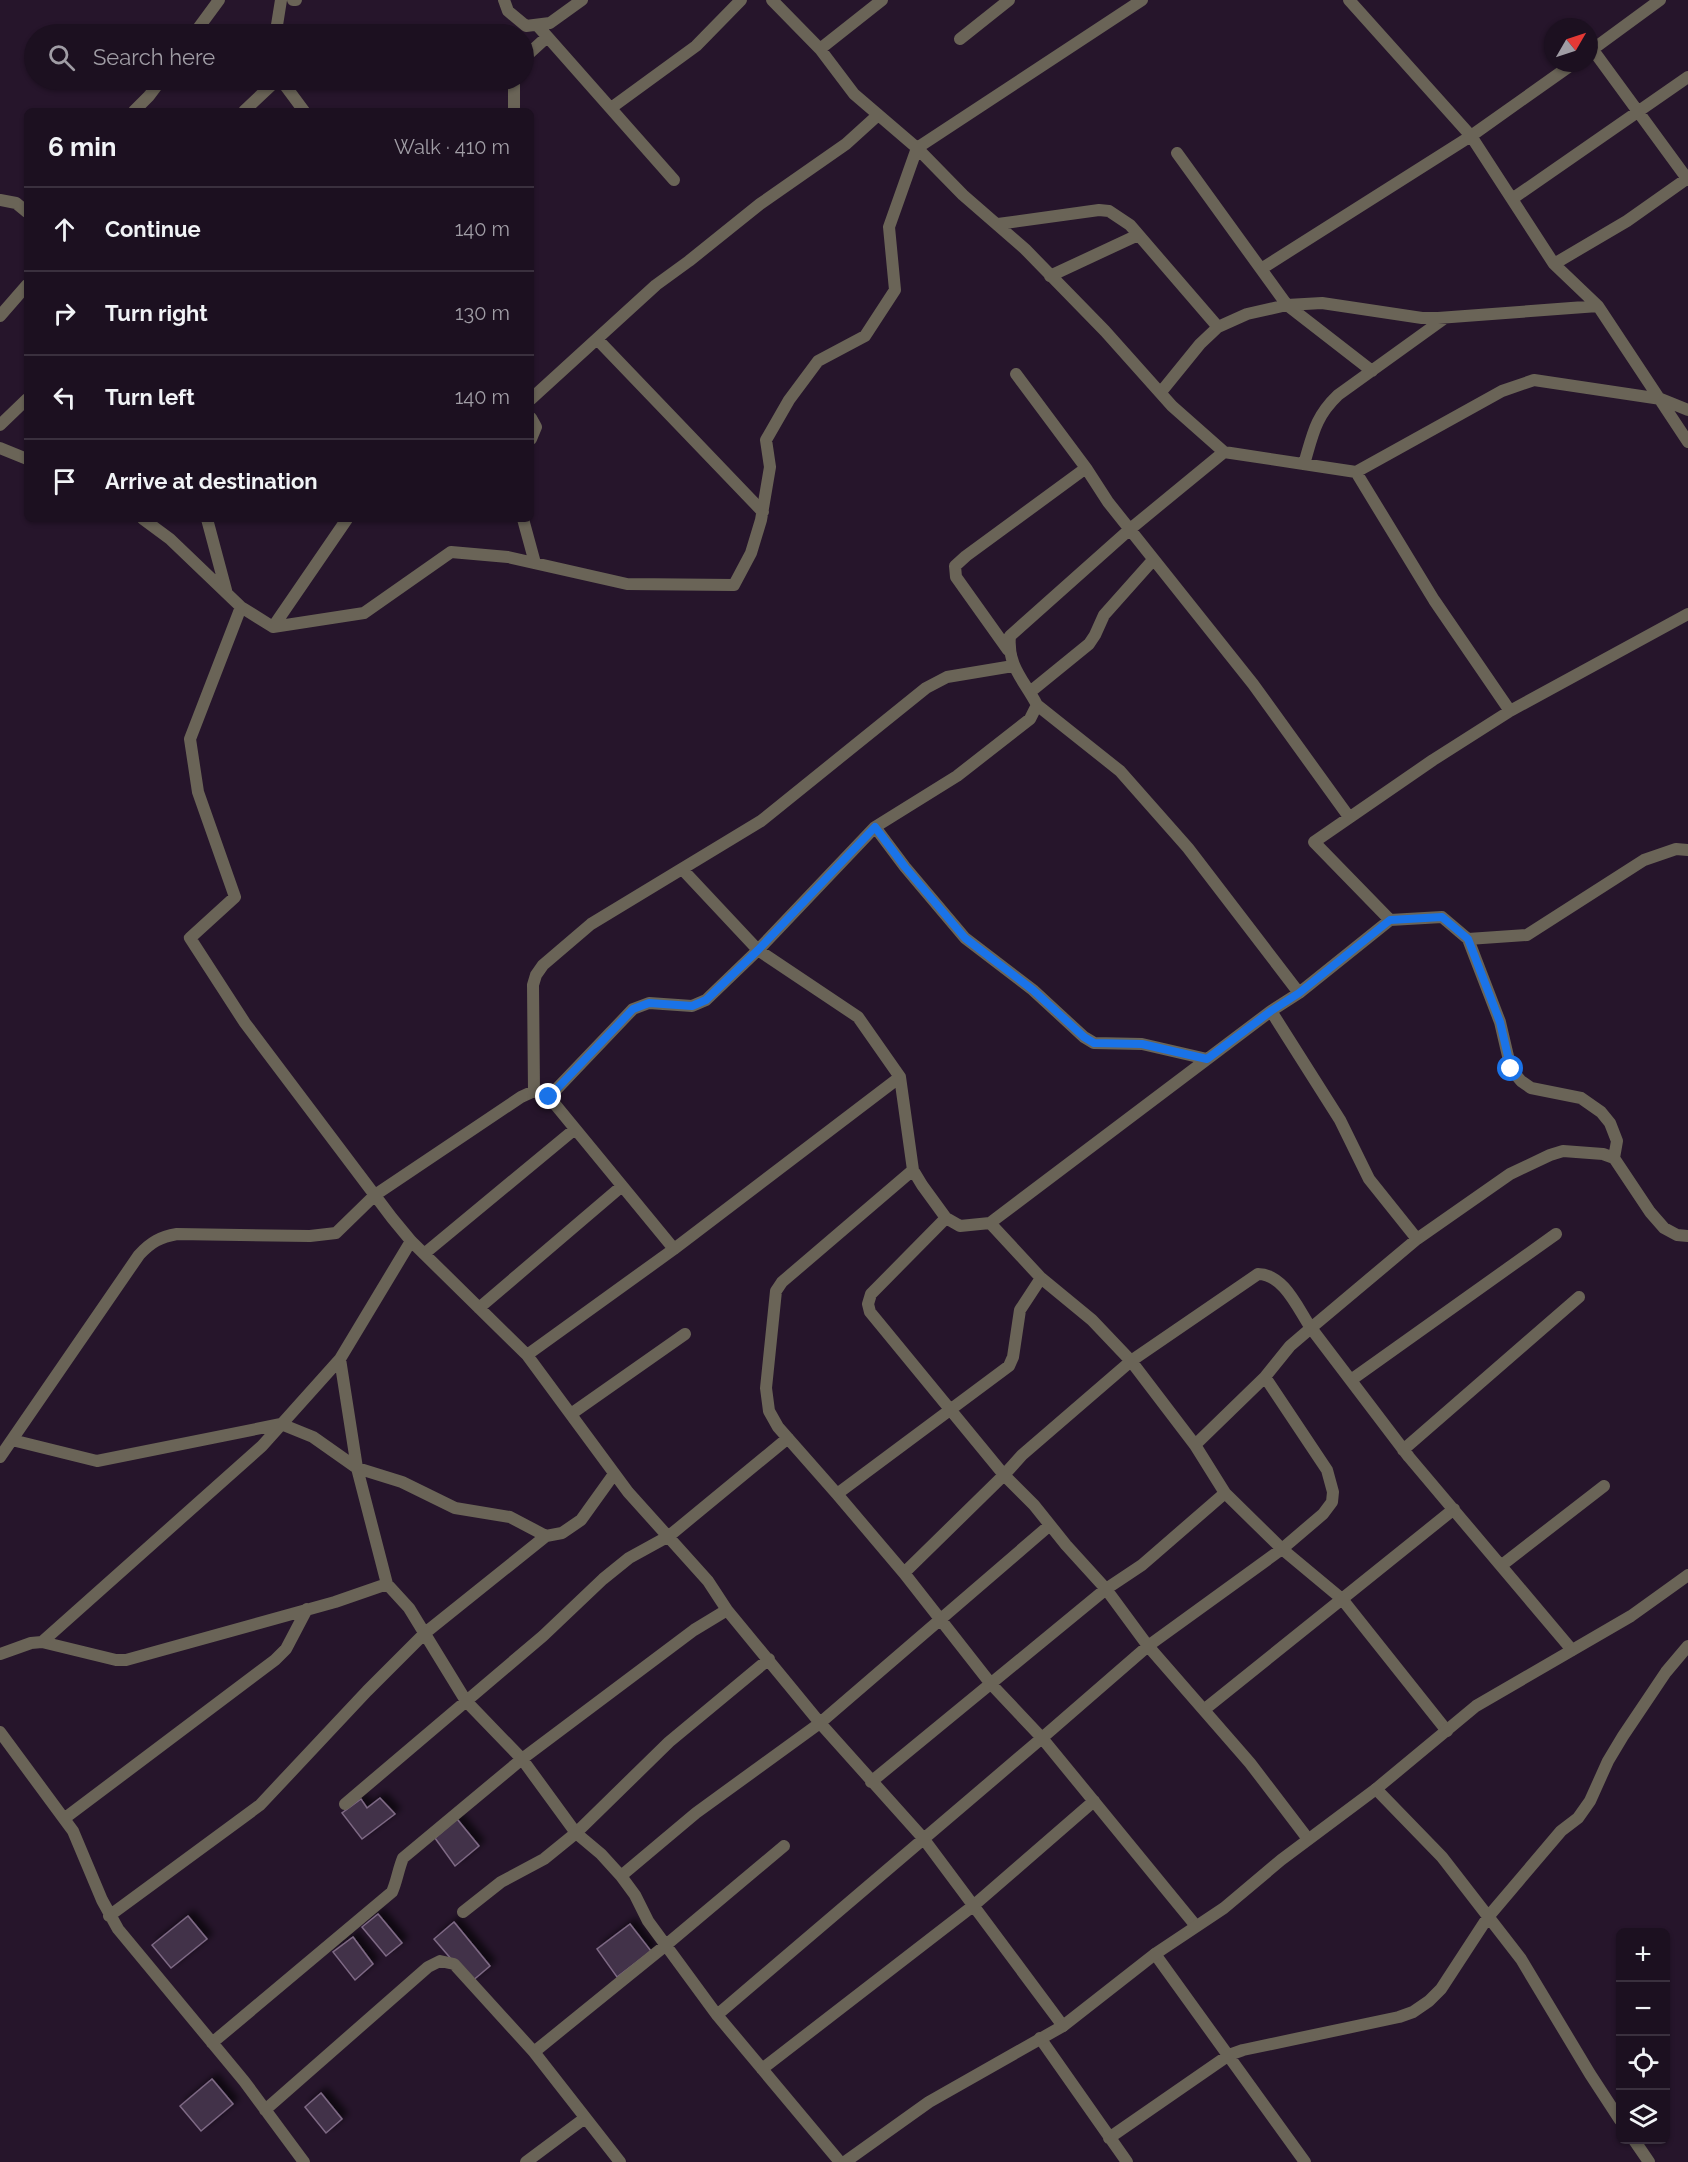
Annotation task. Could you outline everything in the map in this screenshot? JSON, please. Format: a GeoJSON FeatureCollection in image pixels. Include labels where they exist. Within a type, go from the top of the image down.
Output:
{"type":"FeatureCollection","features":[{"type":"Feature","properties":{"kind":"street"},"geometry":{"type":"LineString","coordinates":[[201,24],[219,0]]}},
{"type":"Feature","properties":{"kind":"street"},"geometry":{"type":"LineString","coordinates":[[277,24],[281,0]]}},
{"type":"Feature","properties":{"kind":"street"},"geometry":{"type":"LineString","coordinates":[[504,0],[508,11],[524,24]]}},
{"type":"Feature","properties":{"kind":"street"},"geometry":{"type":"LineString","coordinates":[[534,25],[550,23],[582,0]]}},
{"type":"Feature","properties":{"kind":"street"},"geometry":{"type":"LineString","coordinates":[[611,108],[696,46],[741,0]]}},
{"type":"Feature","properties":{"kind":"street"},"geometry":{"type":"LineString","coordinates":[[772,0],[820,49],[854,94],[917,148],[963,195],[1025,249],[1105,331],[1172,406],[1224,452],[1356,472],[1502,391],[1533,380],[1661,399],[1688,410]]}},
{"type":"Feature","properties":{"kind":"street"},"geometry":{"type":"LineString","coordinates":[[820,49],[882,0]]}},
{"type":"Feature","properties":{"kind":"street"},"geometry":{"type":"LineString","coordinates":[[960,39],[1010,0]]}},
{"type":"Feature","properties":{"kind":"street"},"geometry":{"type":"LineString","coordinates":[[147,522],[170,538],[242,607],[273,627],[364,613],[451,552],[508,557],[627,584],[735,585],[751,553],[763,513],[770,468],[766,440],[789,400],[818,361],[865,336],[895,290],[889,227],[917,148],[1142,0]]}},
{"type":"Feature","properties":{"kind":"street"},"geometry":{"type":"LineString","coordinates":[[1349,0],[1471,136],[1554,264],[1598,306],[1688,442]]}},
{"type":"Feature","properties":{"kind":"street"},"geometry":{"type":"LineString","coordinates":[[1598,46],[1660,0]]}},
{"type":"Feature","properties":{"kind":"street"},"geometry":{"type":"LineString","coordinates":[[537,25],[674,180]]}},
{"type":"Feature","properties":{"kind":"street"},"geometry":{"type":"LineString","coordinates":[[534,49],[548,37]]}},
{"type":"Feature","properties":{"kind":"street"},"geometry":{"type":"LineString","coordinates":[[1554,264],[1627,221],[1688,179],[1639,111],[1598,60]]}},
{"type":"Feature","properties":{"kind":"street"},"geometry":{"type":"LineString","coordinates":[[1261,269],[1471,136],[1561,72]]}},
{"type":"Feature","properties":{"kind":"street"},"geometry":{"type":"LineString","coordinates":[[1512,199],[1688,77]]}},
{"type":"Feature","properties":{"kind":"street"},"geometry":{"type":"LineString","coordinates":[[137,108],[154,90]]}},
{"type":"Feature","properties":{"kind":"street"},"geometry":{"type":"LineString","coordinates":[[247,108],[268,90]]}},
{"type":"Feature","properties":{"kind":"street"},"geometry":{"type":"LineString","coordinates":[[287,90],[302,108]]}},
{"type":"Feature","properties":{"kind":"street"},"geometry":{"type":"LineString","coordinates":[[514,90],[514,108]]}},
{"type":"Feature","properties":{"kind":"street"},"geometry":{"type":"LineString","coordinates":[[534,396],[656,285],[760,204],[846,144],[878,115]]}},
{"type":"Feature","properties":{"kind":"street"},"geometry":{"type":"LineString","coordinates":[[1177,153],[1287,305],[1372,370]]}},
{"type":"Feature","properties":{"kind":"street"},"geometry":{"type":"LineString","coordinates":[[0,200],[24,207]]}},
{"type":"Feature","properties":{"kind":"street"},"geometry":{"type":"LineString","coordinates":[[998,224],[1099,210],[1114,214],[1130,225],[1218,327]]}},
{"type":"Feature","properties":{"kind":"street"},"geometry":{"type":"LineString","coordinates":[[1050,276],[1138,235]]}},
{"type":"Feature","properties":{"kind":"street"},"geometry":{"type":"LineString","coordinates":[[0,316],[24,288]]}},
{"type":"Feature","properties":{"kind":"street"},"geometry":{"type":"LineString","coordinates":[[1161,392],[1200,344],[1218,327],[1247,314],[1287,305],[1322,303],[1422,318],[1598,306]]}},
{"type":"Feature","properties":{"kind":"street"},"geometry":{"type":"LineString","coordinates":[[1304,464],[1317,420],[1327,406],[1338,395],[1445,318]]}},
{"type":"Feature","properties":{"kind":"street"},"geometry":{"type":"LineString","coordinates":[[597,339],[763,513]]}},
{"type":"Feature","properties":{"kind":"street"},"geometry":{"type":"LineString","coordinates":[[1016,375],[1129,530],[1253,684],[1349,817]]}},
{"type":"Feature","properties":{"kind":"street"},"geometry":{"type":"LineString","coordinates":[[0,425],[24,402]]}},
{"type":"Feature","properties":{"kind":"street"},"geometry":{"type":"LineString","coordinates":[[0,448],[24,458]]}},
{"type":"Feature","properties":{"kind":"street"},"geometry":{"type":"LineString","coordinates":[[1008,650],[1010,636],[1129,530],[1224,452]]}},
{"type":"Feature","properties":{"kind":"street"},"geometry":{"type":"LineString","coordinates":[[1086,468],[966,556],[955,566],[956,577],[1008,650],[1013,666],[1037,705],[1132,782],[1188,849],[1299,993]]}},
{"type":"Feature","properties":{"kind":"street"},"geometry":{"type":"LineString","coordinates":[[1356,472],[1434,600],[1510,711]]}},
{"type":"Feature","properties":{"kind":"street"},"geometry":{"type":"LineString","coordinates":[[208,522],[226,591]]}},
{"type":"Feature","properties":{"kind":"street"},"geometry":{"type":"LineString","coordinates":[[273,627],[345,522]]}},
{"type":"Feature","properties":{"kind":"street"},"geometry":{"type":"LineString","coordinates":[[524,522],[534,563]]}},
{"type":"Feature","properties":{"kind":"street"},"geometry":{"type":"LineString","coordinates":[[1030,692],[1089,644],[1104,615],[1153,560]]}},
{"type":"Feature","properties":{"kind":"street"},"geometry":{"type":"LineString","coordinates":[[242,607],[190,739],[198,792],[235,897],[190,938],[245,1023],[411,1241],[527,1355],[614,1474],[708,1581],[728,1610],[820,1723],[923,1838],[1063,2026]]}},
{"type":"Feature","properties":{"kind":"street"},"geometry":{"type":"LineString","coordinates":[[1390,920],[1314,842],[1433,760],[1510,711],[1688,614]]}},
{"type":"Feature","properties":{"kind":"street"},"geometry":{"type":"LineString","coordinates":[[534,1091],[533,985],[543,965],[591,924],[761,821],[926,688],[947,677],[1013,666]]}},
{"type":"Feature","properties":{"kind":"street"},"geometry":{"type":"LineString","coordinates":[[549,1097],[633,1009],[649,1003],[692,1006],[706,1000],[758,950],[875,827],[957,776],[1030,719],[1037,705]]}},
{"type":"Feature","properties":{"kind":"street"},"geometry":{"type":"LineString","coordinates":[[875,827],[905,867],[965,938],[1033,990],[1084,1037],[1094,1043],[1142,1044],[1207,1059]]}},
{"type":"Feature","properties":{"kind":"street"},"geometry":{"type":"LineString","coordinates":[[1468,939],[1527,935],[1644,860],[1676,849],[1688,850]]}},
{"type":"Feature","properties":{"kind":"street"},"geometry":{"type":"LineString","coordinates":[[683,870],[758,950],[858,1017],[900,1077],[914,1170],[946,1218],[960,1226],[990,1223],[1271,1011],[1299,993],[1390,920],[1442,917],[1468,939],[1500,1022],[1511,1069],[1521,1081],[1531,1088],[1581,1098],[1601,1112],[1610,1123],[1617,1141],[1614,1158]]}},
{"type":"Feature","properties":{"kind":"street"},"geometry":{"type":"LineString","coordinates":[[1271,1011],[1340,1120],[1369,1179],[1417,1239]]}},
{"type":"Feature","properties":{"kind":"street"},"geometry":{"type":"LineString","coordinates":[[527,1355],[674,1249],[900,1077]]}},
{"type":"Feature","properties":{"kind":"street"},"geometry":{"type":"LineString","coordinates":[[0,1458],[139,1255],[149,1244],[161,1237],[177,1234],[310,1236],[336,1233],[375,1195],[521,1096],[534,1091],[549,1097],[674,1249]]}},
{"type":"Feature","properties":{"kind":"street"},"geometry":{"type":"LineString","coordinates":[[424,1254],[575,1129]]}},
{"type":"Feature","properties":{"kind":"street"},"geometry":{"type":"LineString","coordinates":[[1195,1445],[1265,1377],[1290,1346],[1417,1239],[1510,1174],[1550,1155],[1563,1151],[1603,1154],[1614,1158],[1650,1212],[1664,1228],[1677,1235],[1688,1236]]}},
{"type":"Feature","properties":{"kind":"street"},"geometry":{"type":"LineString","coordinates":[[914,1170],[782,1282],[776,1291],[766,1388],[770,1411],[778,1427],[904,1574],[991,1684],[1042,1738],[1196,1926]]}},
{"type":"Feature","properties":{"kind":"street"},"geometry":{"type":"LineString","coordinates":[[478,1308],[622,1186]]}},
{"type":"Feature","properties":{"kind":"street"},"geometry":{"type":"LineString","coordinates":[[946,1218],[871,1294],[868,1304],[870,1312],[1004,1475],[1034,1505],[1106,1589],[1148,1646],[1250,1763],[1308,1839]]}},
{"type":"Feature","properties":{"kind":"street"},"geometry":{"type":"LineString","coordinates":[[990,1223],[1041,1278],[1092,1320],[1131,1361],[1195,1445],[1225,1493],[1282,1549],[1342,1599],[1447,1731]]}},
{"type":"Feature","properties":{"kind":"street"},"geometry":{"type":"LineString","coordinates":[[1351,1380],[1556,1234]]}},
{"type":"Feature","properties":{"kind":"street"},"geometry":{"type":"LineString","coordinates":[[42,1642],[262,1446],[340,1359],[411,1241]]}},
{"type":"Feature","properties":{"kind":"street"},"geometry":{"type":"LineString","coordinates":[[904,1574],[1022,1455],[1131,1361],[1258,1274],[1267,1274],[1282,1284],[1311,1328],[1403,1450],[1572,1650]]}},
{"type":"Feature","properties":{"kind":"street"},"geometry":{"type":"LineString","coordinates":[[837,1494],[1009,1366],[1013,1357],[1020,1310],[1041,1278]]}},
{"type":"Feature","properties":{"kind":"street"},"geometry":{"type":"LineString","coordinates":[[1403,1450],[1579,1297]]}},
{"type":"Feature","properties":{"kind":"street"},"geometry":{"type":"LineString","coordinates":[[571,1414],[685,1334]]}},
{"type":"Feature","properties":{"kind":"street"},"geometry":{"type":"LineString","coordinates":[[340,1359],[357,1468],[387,1584],[409,1608],[466,1701],[522,1759],[576,1833],[601,1854],[621,1876],[636,1895],[648,1921],[717,2015],[842,2162],[929,2102],[1063,2026],[1155,1954],[1224,1908],[1308,1839],[1376,1789],[1476,1706],[1631,1616],[1688,1575]]}},
{"type":"Feature","properties":{"kind":"street"},"geometry":{"type":"LineString","coordinates":[[717,2015],[1148,1646],[1282,1549],[1323,1514],[1332,1502],[1333,1492],[1327,1470],[1265,1377]]}},
{"type":"Feature","properties":{"kind":"street"},"geometry":{"type":"LineString","coordinates":[[12,1440],[97,1461],[281,1424],[313,1437],[357,1468],[402,1482],[455,1508],[510,1517],[546,1536]]}},
{"type":"Feature","properties":{"kind":"street"},"geometry":{"type":"LineString","coordinates":[[345,1804],[543,1636],[603,1579],[629,1558],[669,1536],[788,1438]]}},
{"type":"Feature","properties":{"kind":"street"},"geometry":{"type":"LineString","coordinates":[[109,1916],[260,1805],[425,1633],[546,1536],[562,1533],[581,1520],[614,1474]]}},
{"type":"Feature","properties":{"kind":"street"},"geometry":{"type":"LineString","coordinates":[[1502,1566],[1604,1486]]}},
{"type":"Feature","properties":{"kind":"street"},"geometry":{"type":"LineString","coordinates":[[871,1782],[1106,1589],[1142,1565],[1225,1493]]}},
{"type":"Feature","properties":{"kind":"street"},"geometry":{"type":"LineString","coordinates":[[1205,1709],[1454,1509]]}},
{"type":"Feature","properties":{"kind":"street"},"geometry":{"type":"LineString","coordinates":[[621,1876],[696,1813],[820,1723],[1050,1525]]}},
{"type":"Feature","properties":{"kind":"street"},"geometry":{"type":"LineString","coordinates":[[0,1654],[31,1643],[42,1642],[116,1660],[126,1660],[307,1610],[387,1584]]}},
{"type":"Feature","properties":{"kind":"street"},"geometry":{"type":"LineString","coordinates":[[65,1818],[275,1660],[286,1649],[307,1610]]}},
{"type":"Feature","properties":{"kind":"street"},"geometry":{"type":"LineString","coordinates":[[212,2043],[392,1892],[404,1858],[522,1759],[694,1630],[728,1610]]}},
{"type":"Feature","properties":{"kind":"street"},"geometry":{"type":"LineString","coordinates":[[1109,2138],[1229,2055],[1243,2050],[1399,2017],[1413,2012],[1429,2001],[1441,1989],[1488,1917],[1561,1831],[1578,1818],[1590,1801],[1618,1745],[1666,1672],[1688,1646]]}},
{"type":"Feature","properties":{"kind":"street"},"geometry":{"type":"LineString","coordinates":[[463,1912],[501,1882],[544,1859],[576,1833],[669,1742],[769,1659]]}},
{"type":"Feature","properties":{"kind":"street"},"geometry":{"type":"LineString","coordinates":[[0,1732],[73,1831],[109,1916],[212,2043],[304,2162]]}},
{"type":"Feature","properties":{"kind":"street"},"geometry":{"type":"LineString","coordinates":[[1376,1789],[1442,1857],[1521,1959],[1616,2114]]}},
{"type":"Feature","properties":{"kind":"street"},"geometry":{"type":"LineString","coordinates":[[762,2069],[973,1906],[1094,1801]]}},
{"type":"Feature","properties":{"kind":"street"},"geometry":{"type":"LineString","coordinates":[[534,2052],[784,1846]]}},
{"type":"Feature","properties":{"kind":"street"},"geometry":{"type":"LineString","coordinates":[[1155,1954],[1305,2162]]}},
{"type":"Feature","properties":{"kind":"street"},"geometry":{"type":"LineString","coordinates":[[265,2110],[428,1967],[440,1961],[454,1964],[534,2052],[620,2162]]}},
{"type":"Feature","properties":{"kind":"street"},"geometry":{"type":"LineString","coordinates":[[1040,2038],[1127,2162]]}},
{"type":"Feature","properties":{"kind":"street"},"geometry":{"type":"LineString","coordinates":[[526,2162],[585,2118]]}},
{"type":"Feature","properties":{"kind":"street"},"geometry":{"type":"LineString","coordinates":[[1637,2144],[1649,2162]]}},
{"type":"Feature","properties":{"kind":"building"},"geometry":{"type":"Polygon","coordinates":[[[380,1798],[395,1814],[362,1839],[342,1813],[361,1799],[367,1808],[380,1798]]]}},
{"type":"Feature","properties":{"kind":"building"},"geometry":{"type":"Polygon","coordinates":[[[457,1819],[479,1846],[455,1866],[435,1838],[457,1819]]]}},
{"type":"Feature","properties":{"kind":"building"},"geometry":{"type":"Polygon","coordinates":[[[378,1914],[402,1943],[386,1956],[362,1927],[378,1914]]]}},
{"type":"Feature","properties":{"kind":"building"},"geometry":{"type":"Polygon","coordinates":[[[188,1916],[207,1939],[171,1968],[152,1945],[188,1916]]]}},
{"type":"Feature","properties":{"kind":"building"},"geometry":{"type":"Polygon","coordinates":[[[454,1922],[490,1966],[471,1982],[434,1939],[454,1922]]]}},
{"type":"Feature","properties":{"kind":"building"},"geometry":{"type":"Polygon","coordinates":[[[630,1924],[651,1951],[617,1977],[597,1949],[630,1924]]]}},
{"type":"Feature","properties":{"kind":"building"},"geometry":{"type":"Polygon","coordinates":[[[353,1937],[373,1964],[355,1980],[333,1952],[353,1937]]]}},
{"type":"Feature","properties":{"kind":"building"},"geometry":{"type":"Polygon","coordinates":[[[212,2079],[233,2104],[201,2131],[180,2106],[212,2079]]]}},
{"type":"Feature","properties":{"kind":"building"},"geometry":{"type":"Polygon","coordinates":[[[321,2093],[342,2119],[326,2133],[305,2107],[321,2093]]]}},
{"type":"Feature","properties":{"kind":"route"},"geometry":{"type":"LineString","coordinates":[[549,1097],[633,1009],[649,1003],[692,1006],[706,1000],[758,950],[875,827],[905,867],[965,938],[1033,990],[1084,1037],[1094,1043],[1142,1044],[1207,1059],[1299,993],[1390,920],[1442,917],[1468,939],[1500,1022],[1511,1069]]}}]}
